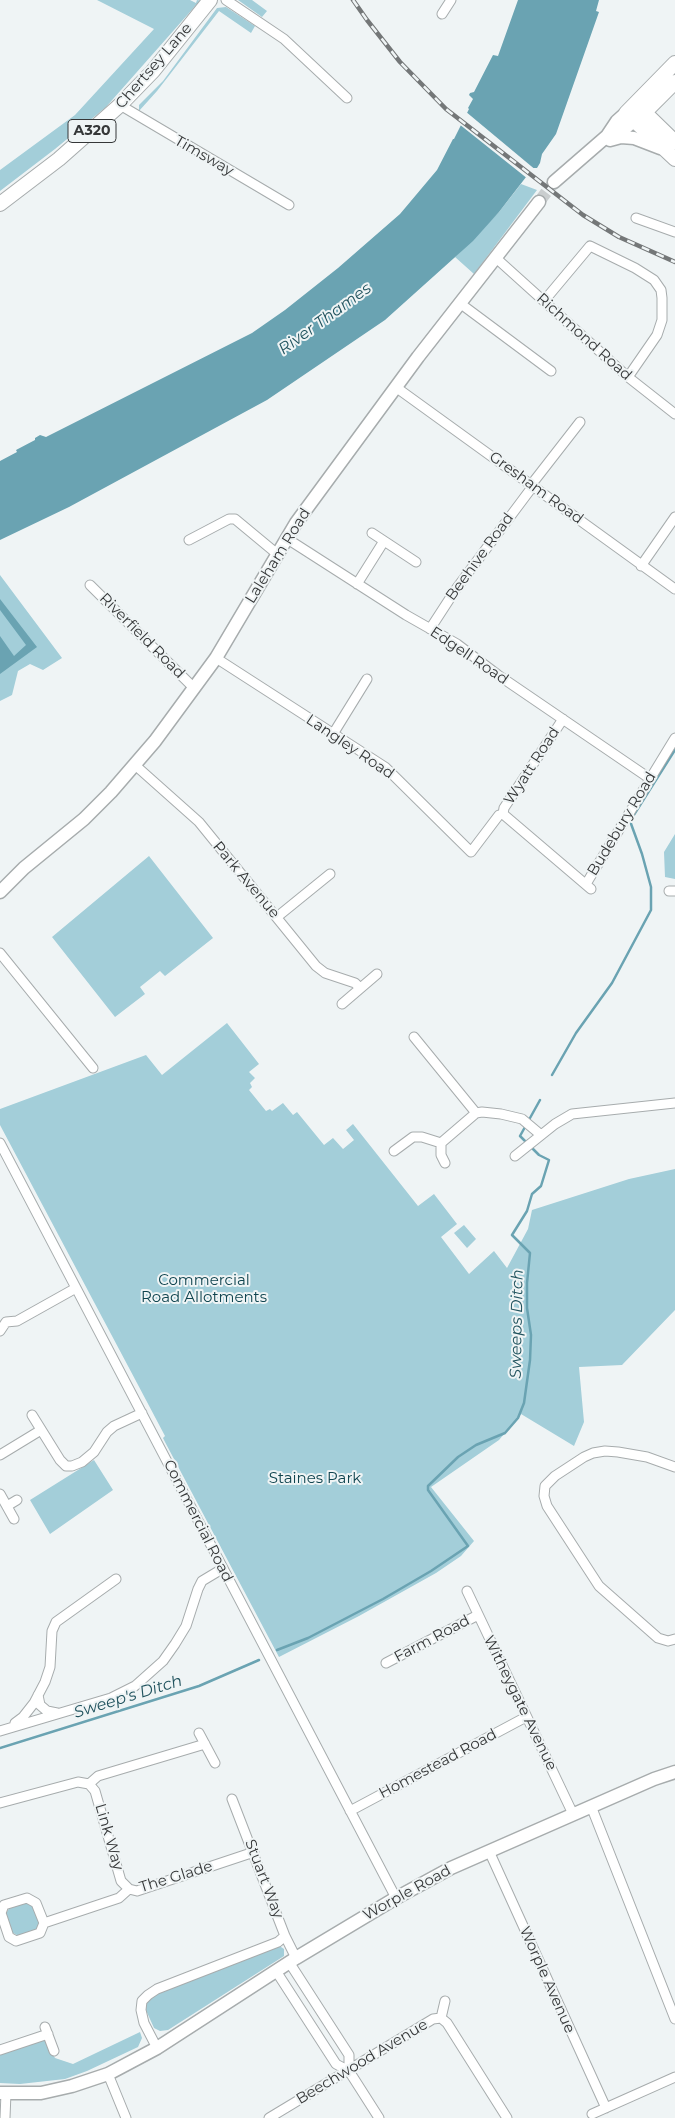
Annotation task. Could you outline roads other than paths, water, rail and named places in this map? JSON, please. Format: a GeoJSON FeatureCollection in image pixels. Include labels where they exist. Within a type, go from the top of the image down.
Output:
{"type":"FeatureCollection","features":[{"type":"Feature","properties":{"kind":"main road","name":"Chertsey Lane"},"geometry":{"type":"LineString","coordinates":[[0,204],[59,159],[120,105],[153,71],[210,0]]}},
{"type":"Feature","properties":{"kind":"main road"},"geometry":{"type":"LineString","coordinates":[[635,112],[675,63]]}},
{"type":"Feature","properties":{"kind":"main road"},"geometry":{"type":"LineString","coordinates":[[554,182],[603,140],[617,121],[635,112],[675,82]]}},
{"type":"Feature","properties":{"kind":"main road"},"geometry":{"type":"LineString","coordinates":[[635,112],[671,150]]}},
{"type":"Feature","properties":{"kind":"main road"},"geometry":{"type":"LineString","coordinates":[[603,140],[628,137],[644,140],[671,150]]}},
{"type":"Feature","properties":{"kind":"main road","name":"Laleham Road"},"geometry":{"type":"LineString","coordinates":[[3,886],[84,820],[135,764],[216,658],[286,538],[418,357],[539,202]]}},
{"type":"Feature","properties":{"kind":"main road","name":"Worple Road"},"geometry":{"type":"LineString","coordinates":[[3,2093],[41,2093],[72,2086],[108,2074],[157,2048],[293,1960],[396,1898],[451,1868],[654,1779],[675,1772]]}},
{"type":"Feature","properties":{"kind":"street"},"geometry":{"type":"LineString","coordinates":[[226,0],[284,39],[347,98]]}},
{"type":"Feature","properties":{"kind":"street"},"geometry":{"type":"LineString","coordinates":[[442,14],[450,0]]}},
{"type":"Feature","properties":{"kind":"street","name":"Timsway"},"geometry":{"type":"LineString","coordinates":[[120,105],[289,205]]}},
{"type":"Feature","properties":{"kind":"street"},"geometry":{"type":"LineString","coordinates":[[636,218],[675,232]]}},
{"type":"Feature","properties":{"kind":"street"},"geometry":{"type":"LineString","coordinates":[[544,301],[590,246],[635,268],[654,280],[662,298],[662,320],[657,336],[628,377]]}},
{"type":"Feature","properties":{"kind":"street","name":"Richmond Road"},"geometry":{"type":"LineString","coordinates":[[496,258],[628,377],[675,414]]}},
{"type":"Feature","properties":{"kind":"street"},"geometry":{"type":"LineString","coordinates":[[461,304],[551,371]]}},
{"type":"Feature","properties":{"kind":"street","name":"Gresham Road"},"geometry":{"type":"LineString","coordinates":[[397,388],[675,589]]}},
{"type":"Feature","properties":{"kind":"street","name":"Beehive Road"},"geometry":{"type":"LineString","coordinates":[[430,629],[456,589],[580,422]]}},
{"type":"Feature","properties":{"kind":"street"},"geometry":{"type":"LineString","coordinates":[[641,566],[675,517]]}},
{"type":"Feature","properties":{"kind":"street"},"geometry":{"type":"LineString","coordinates":[[189,540],[229,519],[235,519],[276,554]]}},
{"type":"Feature","properties":{"kind":"street"},"geometry":{"type":"LineString","coordinates":[[372,533],[416,562]]}},
{"type":"Feature","properties":{"kind":"street","name":"Edgell Road"},"geometry":{"type":"LineString","coordinates":[[286,538],[357,584],[457,644],[498,676],[649,778]]}},
{"type":"Feature","properties":{"kind":"street"},"geometry":{"type":"LineString","coordinates":[[357,584],[384,541]]}},
{"type":"Feature","properties":{"kind":"street","name":"Riverfield Road"},"geometry":{"type":"LineString","coordinates":[[90,585],[194,688]]}},
{"type":"Feature","properties":{"kind":"street","name":"Langley Road"},"geometry":{"type":"LineString","coordinates":[[216,658],[385,767],[472,852]]}},
{"type":"Feature","properties":{"kind":"street"},"geometry":{"type":"LineString","coordinates":[[333,734],[367,679]]}},
{"type":"Feature","properties":{"kind":"street","name":"Wyatt Road"},"geometry":{"type":"LineString","coordinates":[[472,852],[499,815],[502,814],[504,808],[563,719]]}},
{"type":"Feature","properties":{"kind":"street","name":"Budebury Road"},"geometry":{"type":"LineString","coordinates":[[588,886],[649,778],[675,738]]}},
{"type":"Feature","properties":{"kind":"street","name":"Park Avenue"},"geometry":{"type":"LineString","coordinates":[[135,764],[199,822],[316,966],[325,973],[355,983],[360,988]]}},
{"type":"Feature","properties":{"kind":"street","name":"Wyatt Road"},"geometry":{"type":"LineString","coordinates":[[502,814],[588,886]]}},
{"type":"Feature","properties":{"kind":"street"},"geometry":{"type":"LineString","coordinates":[[277,917],[330,874]]}},
{"type":"Feature","properties":{"kind":"street"},"geometry":{"type":"LineString","coordinates":[[0,953],[92,1068]]}},
{"type":"Feature","properties":{"kind":"street"},"geometry":{"type":"LineString","coordinates":[[342,1004],[377,974]]}},
{"type":"Feature","properties":{"kind":"street"},"geometry":{"type":"LineString","coordinates":[[414,1037],[476,1113]]}},
{"type":"Feature","properties":{"kind":"street"},"geometry":{"type":"LineString","coordinates":[[517,1154],[564,1117],[572,1114],[675,1103]]}},
{"type":"Feature","properties":{"kind":"street"},"geometry":{"type":"LineString","coordinates":[[441,1143],[476,1113],[500,1113],[522,1119],[541,1135]]}},
{"type":"Feature","properties":{"kind":"street"},"geometry":{"type":"LineString","coordinates":[[394,1151],[413,1137],[441,1143]]}},
{"type":"Feature","properties":{"kind":"street","name":"Commercial Road"},"geometry":{"type":"LineString","coordinates":[[0,1143],[396,1898]]}},
{"type":"Feature","properties":{"kind":"street"},"geometry":{"type":"LineString","coordinates":[[441,1143],[445,1163]]}},
{"type":"Feature","properties":{"kind":"street"},"geometry":{"type":"LineString","coordinates":[[0,1330],[3,1320],[17,1321],[76,1288]]}},
{"type":"Feature","properties":{"kind":"street"},"geometry":{"type":"LineString","coordinates":[[32,1415],[66,1466],[72,1466],[82,1462],[94,1452],[107,1432],[114,1426],[142,1413]]}},
{"type":"Feature","properties":{"kind":"street"},"geometry":{"type":"LineString","coordinates":[[0,1455],[41,1430]]}},
{"type":"Feature","properties":{"kind":"street"},"geometry":{"type":"LineString","coordinates":[[675,1467],[647,1457],[618,1452],[605,1451],[593,1453],[555,1476],[545,1486],[544,1496],[547,1506],[599,1586],[658,1638],[668,1641],[675,1639]]}},
{"type":"Feature","properties":{"kind":"street"},"geometry":{"type":"LineString","coordinates":[[0,1494],[14,1519]]}},
{"type":"Feature","properties":{"kind":"street"},"geometry":{"type":"LineString","coordinates":[[7,1506],[17,1500]]}},
{"type":"Feature","properties":{"kind":"street"},"geometry":{"type":"LineString","coordinates":[[0,1731],[11,1726],[111,1698],[135,1686],[163,1661],[175,1644],[186,1626],[202,1581],[222,1569]]}},
{"type":"Feature","properties":{"kind":"street"},"geometry":{"type":"LineString","coordinates":[[11,1726],[23,1717],[38,1695],[50,1667],[52,1632],[56,1622],[116,1579]]}},
{"type":"Feature","properties":{"kind":"street","name":"Witheygate Avenue"},"geometry":{"type":"LineString","coordinates":[[467,1591],[573,1814]]}},
{"type":"Feature","properties":{"kind":"street","name":"Farm Road"},"geometry":{"type":"LineString","coordinates":[[386,1663],[478,1616]]}},
{"type":"Feature","properties":{"kind":"street"},"geometry":{"type":"LineString","coordinates":[[38,1695],[40,1705],[47,1712],[58,1713]]}},
{"type":"Feature","properties":{"kind":"street","name":"Homestead Road"},"geometry":{"type":"LineString","coordinates":[[350,1811],[526,1717]]}},
{"type":"Feature","properties":{"kind":"street"},"geometry":{"type":"LineString","coordinates":[[199,1732],[215,1763]]}},
{"type":"Feature","properties":{"kind":"street"},"geometry":{"type":"LineString","coordinates":[[0,1803],[78,1782],[89,1784],[98,1776],[205,1744]]}},
{"type":"Feature","properties":{"kind":"street","name":"Link Way"},"geometry":{"type":"LineString","coordinates":[[89,1784],[95,1791],[122,1881],[129,1890]]}},
{"type":"Feature","properties":{"kind":"street","name":"Stuart Way"},"geometry":{"type":"LineString","coordinates":[[232,1799],[286,1936],[293,1960],[349,2055],[349,2071]]}},
{"type":"Feature","properties":{"kind":"street"},"geometry":{"type":"LineString","coordinates":[[591,1806],[675,2019]]}},
{"type":"Feature","properties":{"kind":"street","name":"Worple Avenue"},"geometry":{"type":"LineString","coordinates":[[489,1851],[606,2108]]}},
{"type":"Feature","properties":{"kind":"street","name":"The Glade"},"geometry":{"type":"LineString","coordinates":[[44,1923],[36,1903],[27,1898],[4,1905],[1,1914],[9,1937],[16,1941],[40,1932],[44,1923],[119,1898],[129,1890],[137,1891],[254,1852]]}},
{"type":"Feature","properties":{"kind":"street"},"geometry":{"type":"LineString","coordinates":[[157,2048],[144,2024],[141,2010],[142,2001],[148,1995],[157,1989],[271,1945],[286,1936]]}},
{"type":"Feature","properties":{"kind":"street"},"geometry":{"type":"LineString","coordinates":[[276,1971],[336,2064],[349,2071],[379,2118]]}},
{"type":"Feature","properties":{"kind":"street","name":"Beechwood Avenue"},"geometry":{"type":"LineString","coordinates":[[269,2118],[433,2019],[441,2018],[445,2001]]}},
{"type":"Feature","properties":{"kind":"street"},"geometry":{"type":"LineString","coordinates":[[441,2018],[447,2023],[507,2118]]}},
{"type":"Feature","properties":{"kind":"street"},"geometry":{"type":"LineString","coordinates":[[0,2050],[46,2031],[54,2051]]}},
{"type":"Feature","properties":{"kind":"street"},"geometry":{"type":"LineString","coordinates":[[108,2074],[126,2118]]}},
{"type":"Feature","properties":{"kind":"street"},"geometry":{"type":"LineString","coordinates":[[592,2114],[675,2077]]}},
{"type":"Feature","properties":{"kind":"street"},"geometry":{"type":"LineString","coordinates":[[3,2093],[6,2118]]}},
{"type":"Feature","properties":{"kind":"water","name":"River Thames"},"geometry":{"type":"Polygon","coordinates":[[[518,0],[599,0],[596,11],[599,12],[556,134],[542,154],[537,168],[533,168],[499,212],[473,241],[385,320],[267,400],[69,507],[0,540],[0,461],[17,452],[16,450],[35,440],[40,435],[46,437],[252,333],[285,310],[338,268],[400,214],[437,170],[469,109],[473,99],[469,95],[470,93],[474,92],[493,55],[498,56],[518,0]]]}},
{"type":"Feature","properties":{"kind":"water"},"geometry":{"type":"Polygon","coordinates":[[[0,599],[37,647],[0,674],[0,636],[14,656],[26,645],[0,610],[0,599]]]}},
{"type":"Feature","properties":{"kind":"waterway","name":"Sweeps Ditch"},"geometry":{"type":"LineString","coordinates":[[552,1075],[576,1033],[612,983],[651,910],[651,887],[630,821],[675,750]]}},
{"type":"Feature","properties":{"kind":"waterway","name":"Sweeps Ditch"},"geometry":{"type":"LineString","coordinates":[[527,1143],[520,1136],[540,1100]]}},
{"type":"Feature","properties":{"kind":"waterway","name":"Sweeps Ditch"},"geometry":{"type":"LineString","coordinates":[[277,1650],[308,1638],[383,1599],[431,1571],[468,1546],[428,1490],[428,1486],[458,1457],[476,1445],[505,1433],[518,1418],[524,1403],[530,1360],[531,1335],[527,1308],[530,1253],[512,1235],[527,1211],[532,1194],[541,1186],[549,1160],[539,1155],[531,1147]]}},
{"type":"Feature","properties":{"kind":"waterway","name":"Sweep's Ditch"},"geometry":{"type":"LineString","coordinates":[[0,1748],[199,1686],[259,1660]]}},
{"type":"Feature","properties":{"kind":"tunnel"},"geometry":{"type":"LineString","coordinates":[[539,202],[554,182]]}},
{"type":"Feature","properties":{"kind":"railway"},"geometry":{"type":"LineString","coordinates":[[353,0],[400,62],[446,109],[583,215],[619,237],[675,262]]}},
{"type":"Feature","properties":{"kind":"park label","name":"Commercial Road Allotments"},"geometry":{"type":"Point","coordinates":[204,1290]}},
{"type":"Feature","properties":{"kind":"park label","name":"Staines Park"},"geometry":{"type":"Point","coordinates":[315,1479]}}]}
